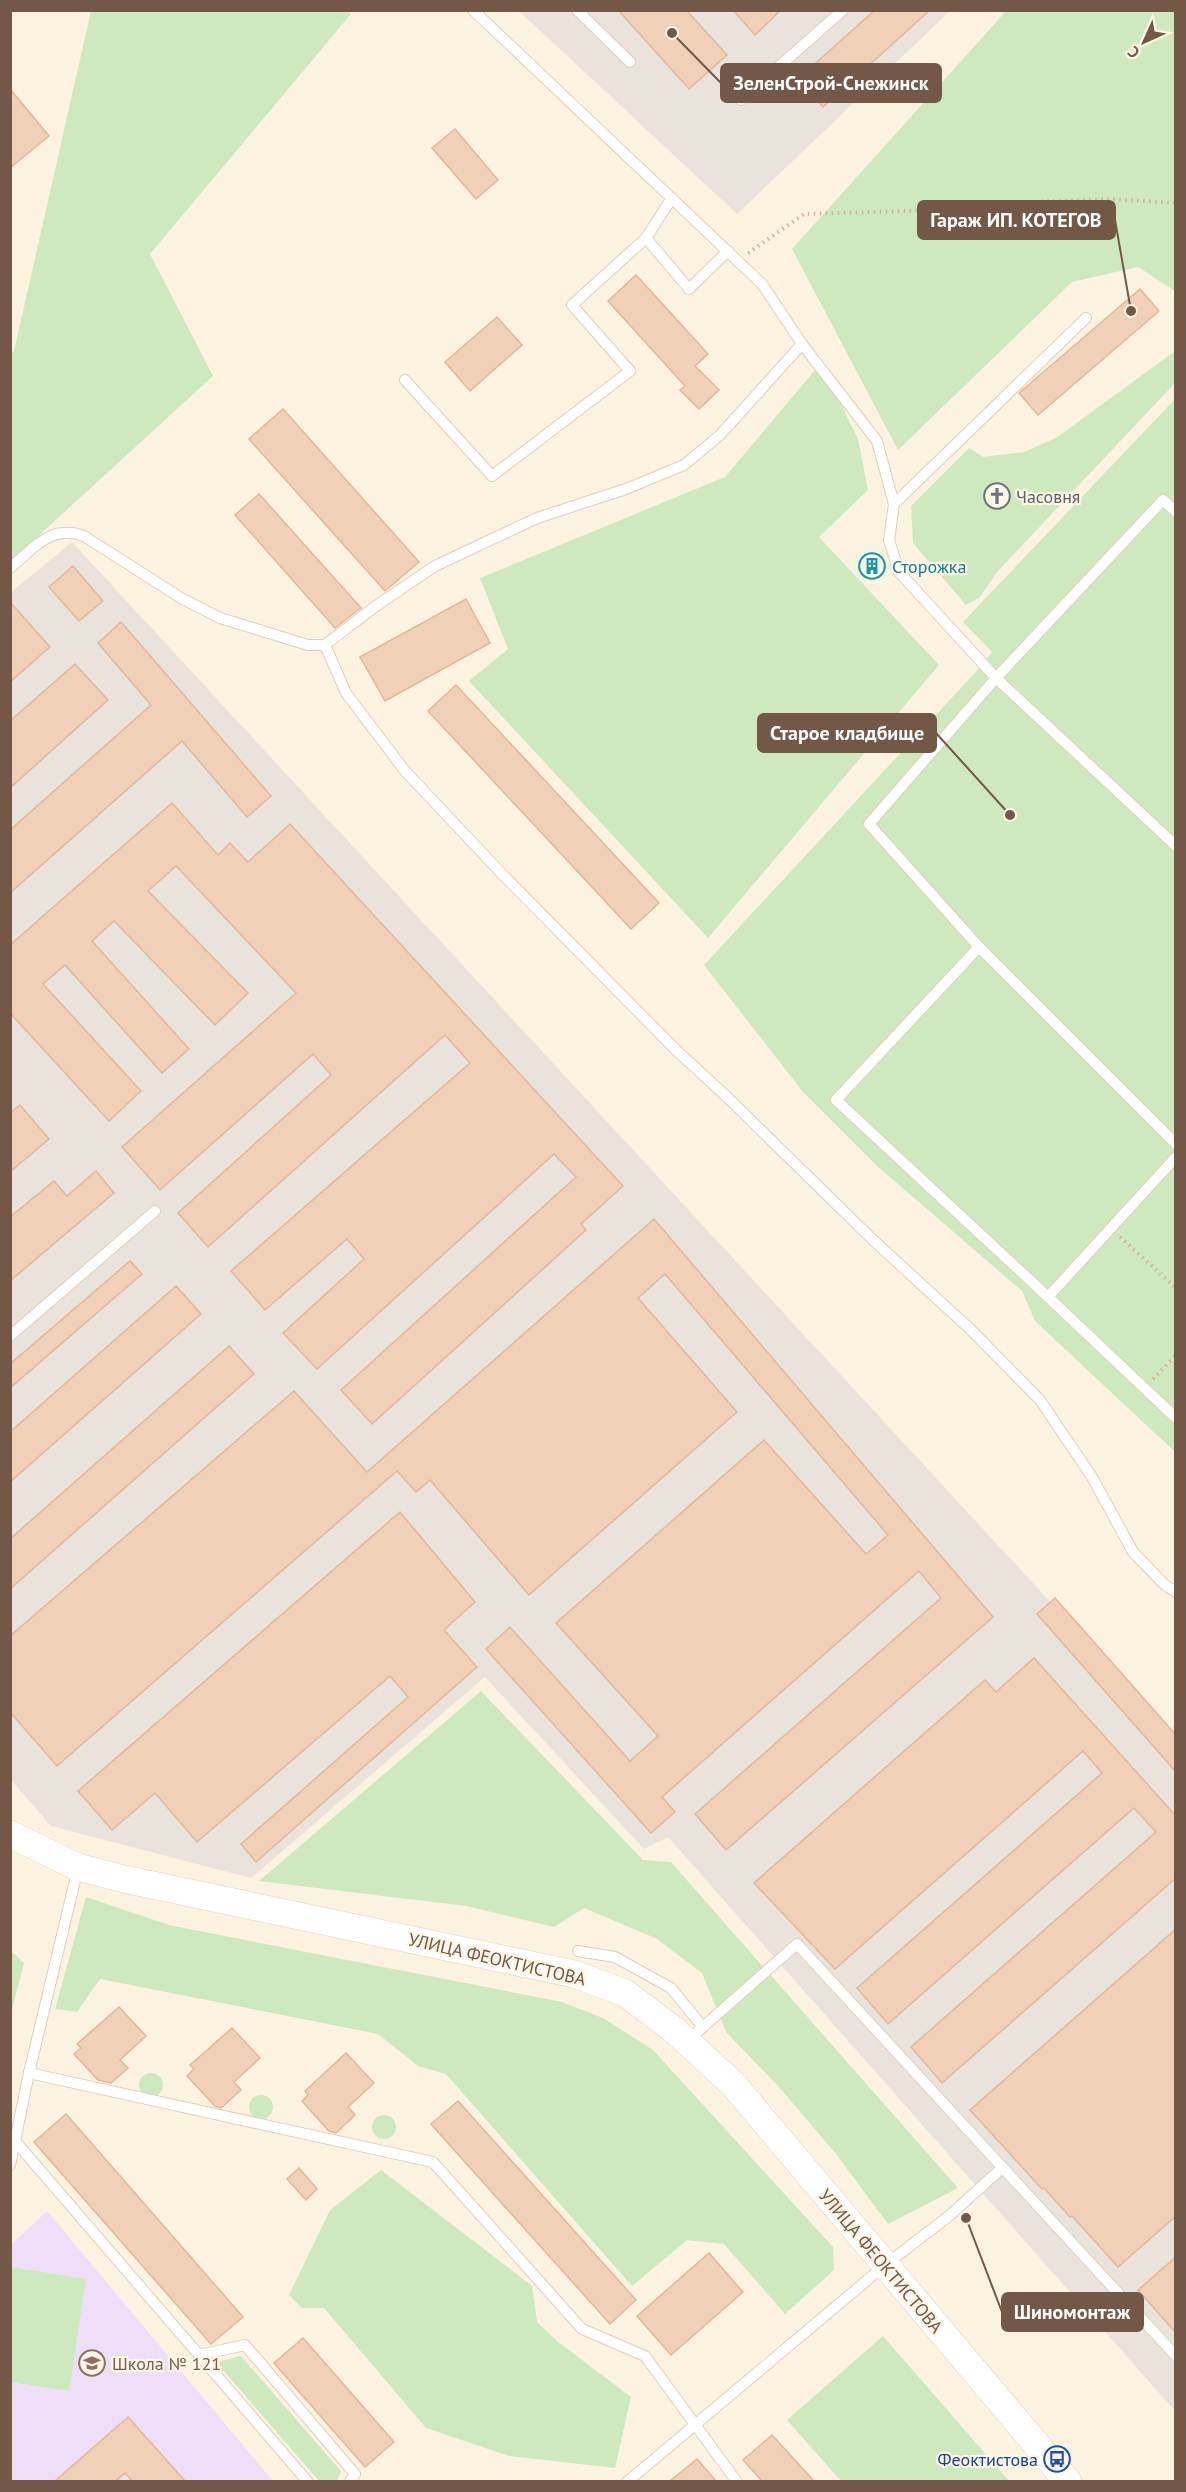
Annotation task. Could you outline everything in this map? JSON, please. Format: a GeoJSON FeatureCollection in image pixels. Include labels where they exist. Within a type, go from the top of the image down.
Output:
{"type":"FeatureCollection","features":[{"type":"Feature","properties":{"kind":"street","name":"УЛИЦА ФЕОКТИСТОВА"},"geometry":{"type":"LineString","coordinates":[[10,1834],[78,1867],[124,1879],[574,1974],[625,1993],[695,2034],[733,2084],[884,2266],[1068,2481]]}},
{"type":"Feature","properties":{"kind":"lane"},"geometry":{"type":"LineString","coordinates":[[577,10],[630,62]]}},
{"type":"Feature","properties":{"kind":"lane"},"geometry":{"type":"LineString","coordinates":[[741,100],[843,10]]}},
{"type":"Feature","properties":{"kind":"lane"},"geometry":{"type":"LineString","coordinates":[[473,11],[762,284],[802,344],[877,441],[894,504],[889,540],[899,572],[996,678],[1176,846]]}},
{"type":"Feature","properties":{"kind":"lane"},"geometry":{"type":"LineString","coordinates":[[405,380],[492,476],[630,371],[572,305],[646,238],[672,198]]}},
{"type":"Feature","properties":{"kind":"lane"},"geometry":{"type":"LineString","coordinates":[[646,238],[689,289],[728,251]]}},
{"type":"Feature","properties":{"kind":"lane"},"geometry":{"type":"LineString","coordinates":[[894,504],[1086,318]]}},
{"type":"Feature","properties":{"kind":"lane"},"geometry":{"type":"LineString","coordinates":[[10,568],[54,533],[70,531],[84,536],[181,598],[220,618],[308,645],[325,645],[375,606],[435,566],[537,518],[626,489],[684,465],[720,435],[802,344]]}},
{"type":"Feature","properties":{"kind":"lane"},"geometry":{"type":"LineString","coordinates":[[1176,512],[1163,500],[996,678],[869,824],[979,947],[1176,1143]]}},
{"type":"Feature","properties":{"kind":"lane"},"geometry":{"type":"LineString","coordinates":[[325,645],[346,693],[405,771],[504,876],[676,1051],[726,1096],[873,1240],[969,1328],[1040,1400],[1092,1478],[1133,1552],[1165,1585],[1176,1592]]}},
{"type":"Feature","properties":{"kind":"lane"},"geometry":{"type":"LineString","coordinates":[[979,947],[836,1100],[1176,1418]]}},
{"type":"Feature","properties":{"kind":"lane"},"geometry":{"type":"LineString","coordinates":[[1048,1297],[1176,1158]]}},
{"type":"Feature","properties":{"kind":"lane"},"geometry":{"type":"LineString","coordinates":[[10,1336],[155,1211]]}},
{"type":"Feature","properties":{"kind":"lane"},"geometry":{"type":"LineString","coordinates":[[10,2165],[29,2073],[78,1867]]}},
{"type":"Feature","properties":{"kind":"lane"},"geometry":{"type":"LineString","coordinates":[[578,1951],[615,1957],[671,1988],[695,2034],[797,1944],[1176,2355]]}},
{"type":"Feature","properties":{"kind":"lane"},"geometry":{"type":"LineString","coordinates":[[29,2073],[433,2162],[582,2329],[645,2356],[737,2481]]}},
{"type":"Feature","properties":{"kind":"lane"},"geometry":{"type":"LineString","coordinates":[[15,2141],[308,2481]]}},
{"type":"Feature","properties":{"kind":"lane"},"geometry":{"type":"LineString","coordinates":[[627,2481],[884,2266],[949,2216],[1002,2168]]}},
{"type":"Feature","properties":{"kind":"lane"},"geometry":{"type":"LineString","coordinates":[[199,2355],[244,2345],[355,2474],[350,2481]]}},
{"type":"Feature","properties":{"kind":"path"},"geometry":{"type":"LineString","coordinates":[[737,260],[804,214],[944,210],[1030,202],[1111,198],[1176,203]]}},
{"type":"Feature","properties":{"kind":"path"},"geometry":{"type":"LineString","coordinates":[[1111,1229],[1176,1288]]}},
{"type":"Feature","properties":{"kind":"path"},"geometry":{"type":"LineString","coordinates":[[1144,1389],[1176,1355]]}},
{"type":"Feature","properties":{"kind":"shaded area"},"geometry":{"type":"Polygon","coordinates":[[[519,11],[950,11],[737,214],[519,11]]]}},
{"type":"Feature","properties":{"kind":"shaded area"},"geometry":{"type":"Polygon","coordinates":[[[72,542],[1175,1737],[1175,2411],[668,1837],[644,1849],[485,1677],[251,1878],[51,1826],[11,1780],[10,593],[72,542]]]}},
{"type":"Feature","properties":{"kind":"shaded area","name":"Школа № 121"},"geometry":{"type":"Polygon","coordinates":[[[47,2211],[273,2481],[11,2482],[11,2245],[47,2211]]]}},
{"type":"Feature","properties":{"kind":"green space"},"geometry":{"type":"Polygon","coordinates":[[[1007,10],[1175,11],[1175,291],[1138,267],[1072,282],[898,450],[792,249],[1007,10]]]}},
{"type":"Feature","properties":{"kind":"green space"},"geometry":{"type":"Polygon","coordinates":[[[91,11],[347,11],[351,14],[150,254],[213,376],[11,561],[11,354],[14,351],[91,11]]]}},
{"type":"Feature","properties":{"kind":"green space"},"geometry":{"type":"Polygon","coordinates":[[[1175,351],[1175,383],[998,571],[979,598],[966,605],[913,543],[911,506],[969,448],[983,457],[1024,452],[1056,438],[1175,351]]]}},
{"type":"Feature","properties":{"kind":"green space"},"geometry":{"type":"Polygon","coordinates":[[[821,363],[858,439],[868,490],[819,537],[939,665],[708,938],[469,681],[508,649],[480,578],[725,477],[821,363]]]}},
{"type":"Feature","properties":{"kind":"green space"},"geometry":{"type":"Polygon","coordinates":[[[1175,399],[1175,1452],[1035,1321],[1022,1291],[877,1166],[803,1092],[704,965],[983,664],[992,652],[963,622],[1175,399]]]}},
{"type":"Feature","properties":{"kind":"green space"},"geometry":{"type":"Polygon","coordinates":[[[481,1691],[643,1860],[671,1862],[958,2188],[888,2224],[836,2154],[779,2087],[726,2032],[702,1973],[657,1939],[584,1908],[554,1927],[466,1906],[259,1881],[481,1691]]]}},
{"type":"Feature","properties":{"kind":"green space"},"geometry":{"type":"Polygon","coordinates":[[[86,1897],[169,1925],[562,2002],[603,2018],[653,2050],[833,2247],[834,2270],[785,2314],[724,2244],[687,2240],[632,2286],[446,2074],[418,2066],[378,2034],[100,1979],[77,2012],[55,2009],[86,1897]]]}},
{"type":"Feature","properties":{"kind":"green space"},"geometry":{"type":"Polygon","coordinates":[[[11,1951],[24,1963],[11,2014],[11,1951]]]}},
{"type":"Feature","properties":{"kind":"green space"},"geometry":{"type":"Polygon","coordinates":[[[151,2073],[159,2077],[163,2085],[159,2093],[151,2097],[143,2093],[139,2085],[143,2077],[151,2073]]]}},
{"type":"Feature","properties":{"kind":"green space"},"geometry":{"type":"Polygon","coordinates":[[[261,2095],[269,2099],[273,2107],[269,2115],[261,2119],[253,2115],[249,2107],[253,2099],[261,2095]]]}},
{"type":"Feature","properties":{"kind":"green space"},"geometry":{"type":"Polygon","coordinates":[[[384,2115],[392,2119],[396,2127],[392,2135],[384,2139],[376,2135],[372,2127],[376,2119],[384,2115]]]}},
{"type":"Feature","properties":{"kind":"green space"},"geometry":{"type":"Polygon","coordinates":[[[381,2170],[532,2286],[537,2322],[557,2341],[631,2397],[615,2468],[509,2456],[426,2428],[324,2308],[302,2308],[289,2295],[330,2210],[381,2170]]]}},
{"type":"Feature","properties":{"kind":"green space"},"geometry":{"type":"Polygon","coordinates":[[[11,2267],[86,2279],[69,2391],[11,2382],[11,2267]]]}},
{"type":"Feature","properties":{"kind":"green space"},"geometry":{"type":"Polygon","coordinates":[[[883,2336],[1009,2481],[841,2481],[787,2420],[883,2336]]]}},
{"type":"Feature","properties":{"kind":"green space"},"geometry":{"type":"Polygon","coordinates":[[[241,2356],[341,2471],[337,2481],[319,2481],[216,2362],[241,2356]]]}},
{"type":"Feature","properties":{"kind":"building"},"geometry":{"type":"Polygon","coordinates":[[[618,10],[686,10],[727,55],[689,89],[618,10]]]}},
{"type":"Feature","properties":{"kind":"building"},"geometry":{"type":"Polygon","coordinates":[[[733,10],[781,10],[755,35],[733,10]]]}},
{"type":"Feature","properties":{"kind":"building"},"geometry":{"type":"Polygon","coordinates":[[[875,10],[930,10],[823,107],[798,79],[875,10]]]}},
{"type":"Feature","properties":{"kind":"building"},"geometry":{"type":"Polygon","coordinates":[[[10,89],[49,136],[10,168],[10,89]]]}},
{"type":"Feature","properties":{"kind":"building"},"geometry":{"type":"Polygon","coordinates":[[[455,129],[498,180],[476,199],[432,148],[455,129]]]}},
{"type":"Feature","properties":{"kind":"building"},"geometry":{"type":"Polygon","coordinates":[[[636,275],[708,354],[695,366],[719,390],[699,409],[680,390],[685,386],[608,301],[636,275]]]}},
{"type":"Feature","properties":{"kind":"building"},"geometry":{"type":"Polygon","coordinates":[[[1140,289],[1159,311],[1038,415],[1019,393],[1140,289]]]}},
{"type":"Feature","properties":{"kind":"building"},"geometry":{"type":"Polygon","coordinates":[[[497,317],[522,345],[470,391],[445,362],[497,317]]]}},
{"type":"Feature","properties":{"kind":"building"},"geometry":{"type":"Polygon","coordinates":[[[283,409],[419,562],[385,591],[249,439],[283,409]]]}},
{"type":"Feature","properties":{"kind":"building"},"geometry":{"type":"Polygon","coordinates":[[[259,494],[361,608],[335,628],[235,515],[259,494]]]}},
{"type":"Feature","properties":{"kind":"building"},"geometry":{"type":"Polygon","coordinates":[[[73,566],[103,601],[79,621],[49,587],[73,566]]]}},
{"type":"Feature","properties":{"kind":"building"},"geometry":{"type":"Polygon","coordinates":[[[466,599],[490,643],[385,701],[360,657],[466,599]]]}},
{"type":"Feature","properties":{"kind":"building"},"geometry":{"type":"Polygon","coordinates":[[[10,602],[50,647],[10,682],[10,602]]]}},
{"type":"Feature","properties":{"kind":"building"},"geometry":{"type":"Polygon","coordinates":[[[121,622],[271,796],[247,817],[182,741],[10,893],[10,830],[151,705],[98,643],[121,622]]]}},
{"type":"Feature","properties":{"kind":"building"},"geometry":{"type":"Polygon","coordinates":[[[75,664],[108,700],[10,788],[10,721],[75,664]]]}},
{"type":"Feature","properties":{"kind":"building"},"geometry":{"type":"Polygon","coordinates":[[[456,685],[659,903],[631,929],[428,711],[456,685]]]}},
{"type":"Feature","properties":{"kind":"building"},"geometry":{"type":"Polygon","coordinates":[[[172,803],[218,855],[230,843],[248,862],[290,824],[623,1186],[581,1224],[586,1230],[372,1424],[341,1390],[576,1177],[554,1154],[317,1369],[283,1333],[364,1259],[347,1239],[265,1310],[231,1271],[470,1063],[445,1035],[208,1247],[178,1213],[331,1075],[313,1054],[160,1190],[122,1147],[296,993],[176,866],[148,891],[248,993],[215,1025],[114,921],[92,941],[189,1049],[162,1073],[65,965],[43,984],[141,1091],[109,1121],[10,1013],[10,945],[172,803]]]}},
{"type":"Feature","properties":{"kind":"building"},"geometry":{"type":"Polygon","coordinates":[[[20,1105],[49,1139],[10,1172],[10,1113],[20,1105]]]}},
{"type":"Feature","properties":{"kind":"building"},"geometry":{"type":"Polygon","coordinates":[[[96,1171],[114,1193],[10,1281],[10,1217],[54,1181],[67,1196],[96,1171]]]}},
{"type":"Feature","properties":{"kind":"building"},"geometry":{"type":"Polygon","coordinates":[[[654,1219],[993,1617],[726,1850],[695,1814],[941,1598],[919,1571],[662,1797],[675,1812],[651,1833],[486,1649],[510,1627],[630,1761],[658,1736],[556,1623],[764,1440],[866,1554],[888,1535],[665,1274],[638,1298],[737,1412],[529,1595],[430,1480],[416,1492],[397,1471],[57,1766],[10,1712],[10,1636],[294,1391],[367,1472],[654,1219]]]}},
{"type":"Feature","properties":{"kind":"building"},"geometry":{"type":"Polygon","coordinates":[[[130,1261],[142,1274],[10,1388],[10,1364],[130,1261]]]}},
{"type":"Feature","properties":{"kind":"building"},"geometry":{"type":"Polygon","coordinates":[[[176,1286],[201,1314],[10,1482],[10,1432],[176,1286]]]}},
{"type":"Feature","properties":{"kind":"building"},"geometry":{"type":"Polygon","coordinates":[[[229,1346],[254,1374],[10,1589],[10,1539],[229,1346]]]}},
{"type":"Feature","properties":{"kind":"building"},"geometry":{"type":"Polygon","coordinates":[[[400,1512],[475,1602],[444,1630],[477,1667],[256,1862],[241,1844],[408,1697],[390,1676],[197,1842],[155,1793],[112,1830],[78,1791],[400,1512]]]}},
{"type":"Feature","properties":{"kind":"building"},"geometry":{"type":"Polygon","coordinates":[[[1055,1598],[1176,1735],[1176,1772],[1037,1614],[1055,1598]]]}},
{"type":"Feature","properties":{"kind":"building"},"geometry":{"type":"Polygon","coordinates":[[[1034,1658],[1176,1816],[1176,1878],[942,2083],[911,2047],[1156,1832],[1134,1808],[888,2024],[857,1988],[1102,1773],[1083,1751],[835,1969],[754,1883],[985,1680],[996,1692],[1034,1658]]]}},
{"type":"Feature","properties":{"kind":"building"},"geometry":{"type":"Polygon","coordinates":[[[1176,1929],[1176,2216],[1118,2267],[970,2110],[1176,1929]]]}},
{"type":"Feature","properties":{"kind":"building"},"geometry":{"type":"Polygon","coordinates":[[[119,2007],[146,2036],[120,2060],[128,2068],[111,2083],[98,2080],[74,2054],[81,2048],[77,2044],[119,2007]]]}},
{"type":"Feature","properties":{"kind":"building"},"geometry":{"type":"Polygon","coordinates":[[[232,2028],[260,2058],[234,2082],[241,2090],[221,2108],[215,2106],[187,2076],[194,2069],[190,2065],[232,2028]]]}},
{"type":"Feature","properties":{"kind":"building"},"geometry":{"type":"Polygon","coordinates":[[[346,2053],[374,2083],[348,2107],[355,2115],[336,2133],[329,2131],[302,2101],[308,2095],[305,2091],[346,2053]]]}},
{"type":"Feature","properties":{"kind":"building"},"geometry":{"type":"Polygon","coordinates":[[[458,2101],[636,2300],[610,2324],[431,2124],[458,2101]]]}},
{"type":"Feature","properties":{"kind":"building"},"geometry":{"type":"Polygon","coordinates":[[[66,2114],[243,2317],[211,2344],[34,2142],[66,2114]]]}},
{"type":"Feature","properties":{"kind":"building"},"geometry":{"type":"Polygon","coordinates":[[[299,2168],[317,2189],[306,2200],[287,2179],[299,2168]]]}},
{"type":"Feature","properties":{"kind":"building"},"geometry":{"type":"Polygon","coordinates":[[[709,2253],[743,2292],[671,2355],[637,2316],[709,2253]]]}},
{"type":"Feature","properties":{"kind":"building"},"geometry":{"type":"Polygon","coordinates":[[[1176,2257],[1176,2333],[1138,2290],[1176,2257]]]}},
{"type":"Feature","properties":{"kind":"building"},"geometry":{"type":"Polygon","coordinates":[[[303,2338],[394,2442],[365,2467],[274,2363],[303,2338]]]}},
{"type":"Feature","properties":{"kind":"building"},"geometry":{"type":"Polygon","coordinates":[[[128,2417],[185,2481],[132,2481],[125,2473],[116,2481],[55,2481],[128,2417]]]}},
{"type":"Feature","properties":{"kind":"building"},"geometry":{"type":"Polygon","coordinates":[[[772,2435],[814,2481],[762,2481],[743,2460],[772,2435]]]}},
{"type":"Feature","properties":{"kind":"building"},"geometry":{"type":"Polygon","coordinates":[[[697,2459],[716,2481],[670,2481],[697,2459]]]}},
{"type":"Feature","properties":{"kind":"place","name":"ЗеленСтрой-Снежинск"},"geometry":{"type":"Point","coordinates":[672,33]}},
{"type":"Feature","properties":{"kind":"place","name":"Гараж ИП. КОТЕГОВ"},"geometry":{"type":"Point","coordinates":[1131,311]}},
{"type":"Feature","properties":{"kind":"place","name":"Часовня"},"geometry":{"type":"Point","coordinates":[997,496]}},
{"type":"Feature","properties":{"kind":"place","name":"Сторожка"},"geometry":{"type":"Point","coordinates":[872,566]}},
{"type":"Feature","properties":{"kind":"place","name":"Старое кладбище"},"geometry":{"type":"Point","coordinates":[1010,815]}},
{"type":"Feature","properties":{"kind":"place","name":"Шиномонтаж"},"geometry":{"type":"Point","coordinates":[966,2218]}},
{"type":"Feature","properties":{"kind":"place","name":"Школа № 121"},"geometry":{"type":"Point","coordinates":[92,2363]}},
{"type":"Feature","properties":{"kind":"place","name":"Феоктистова"},"geometry":{"type":"Point","coordinates":[1057,2459]}}]}
